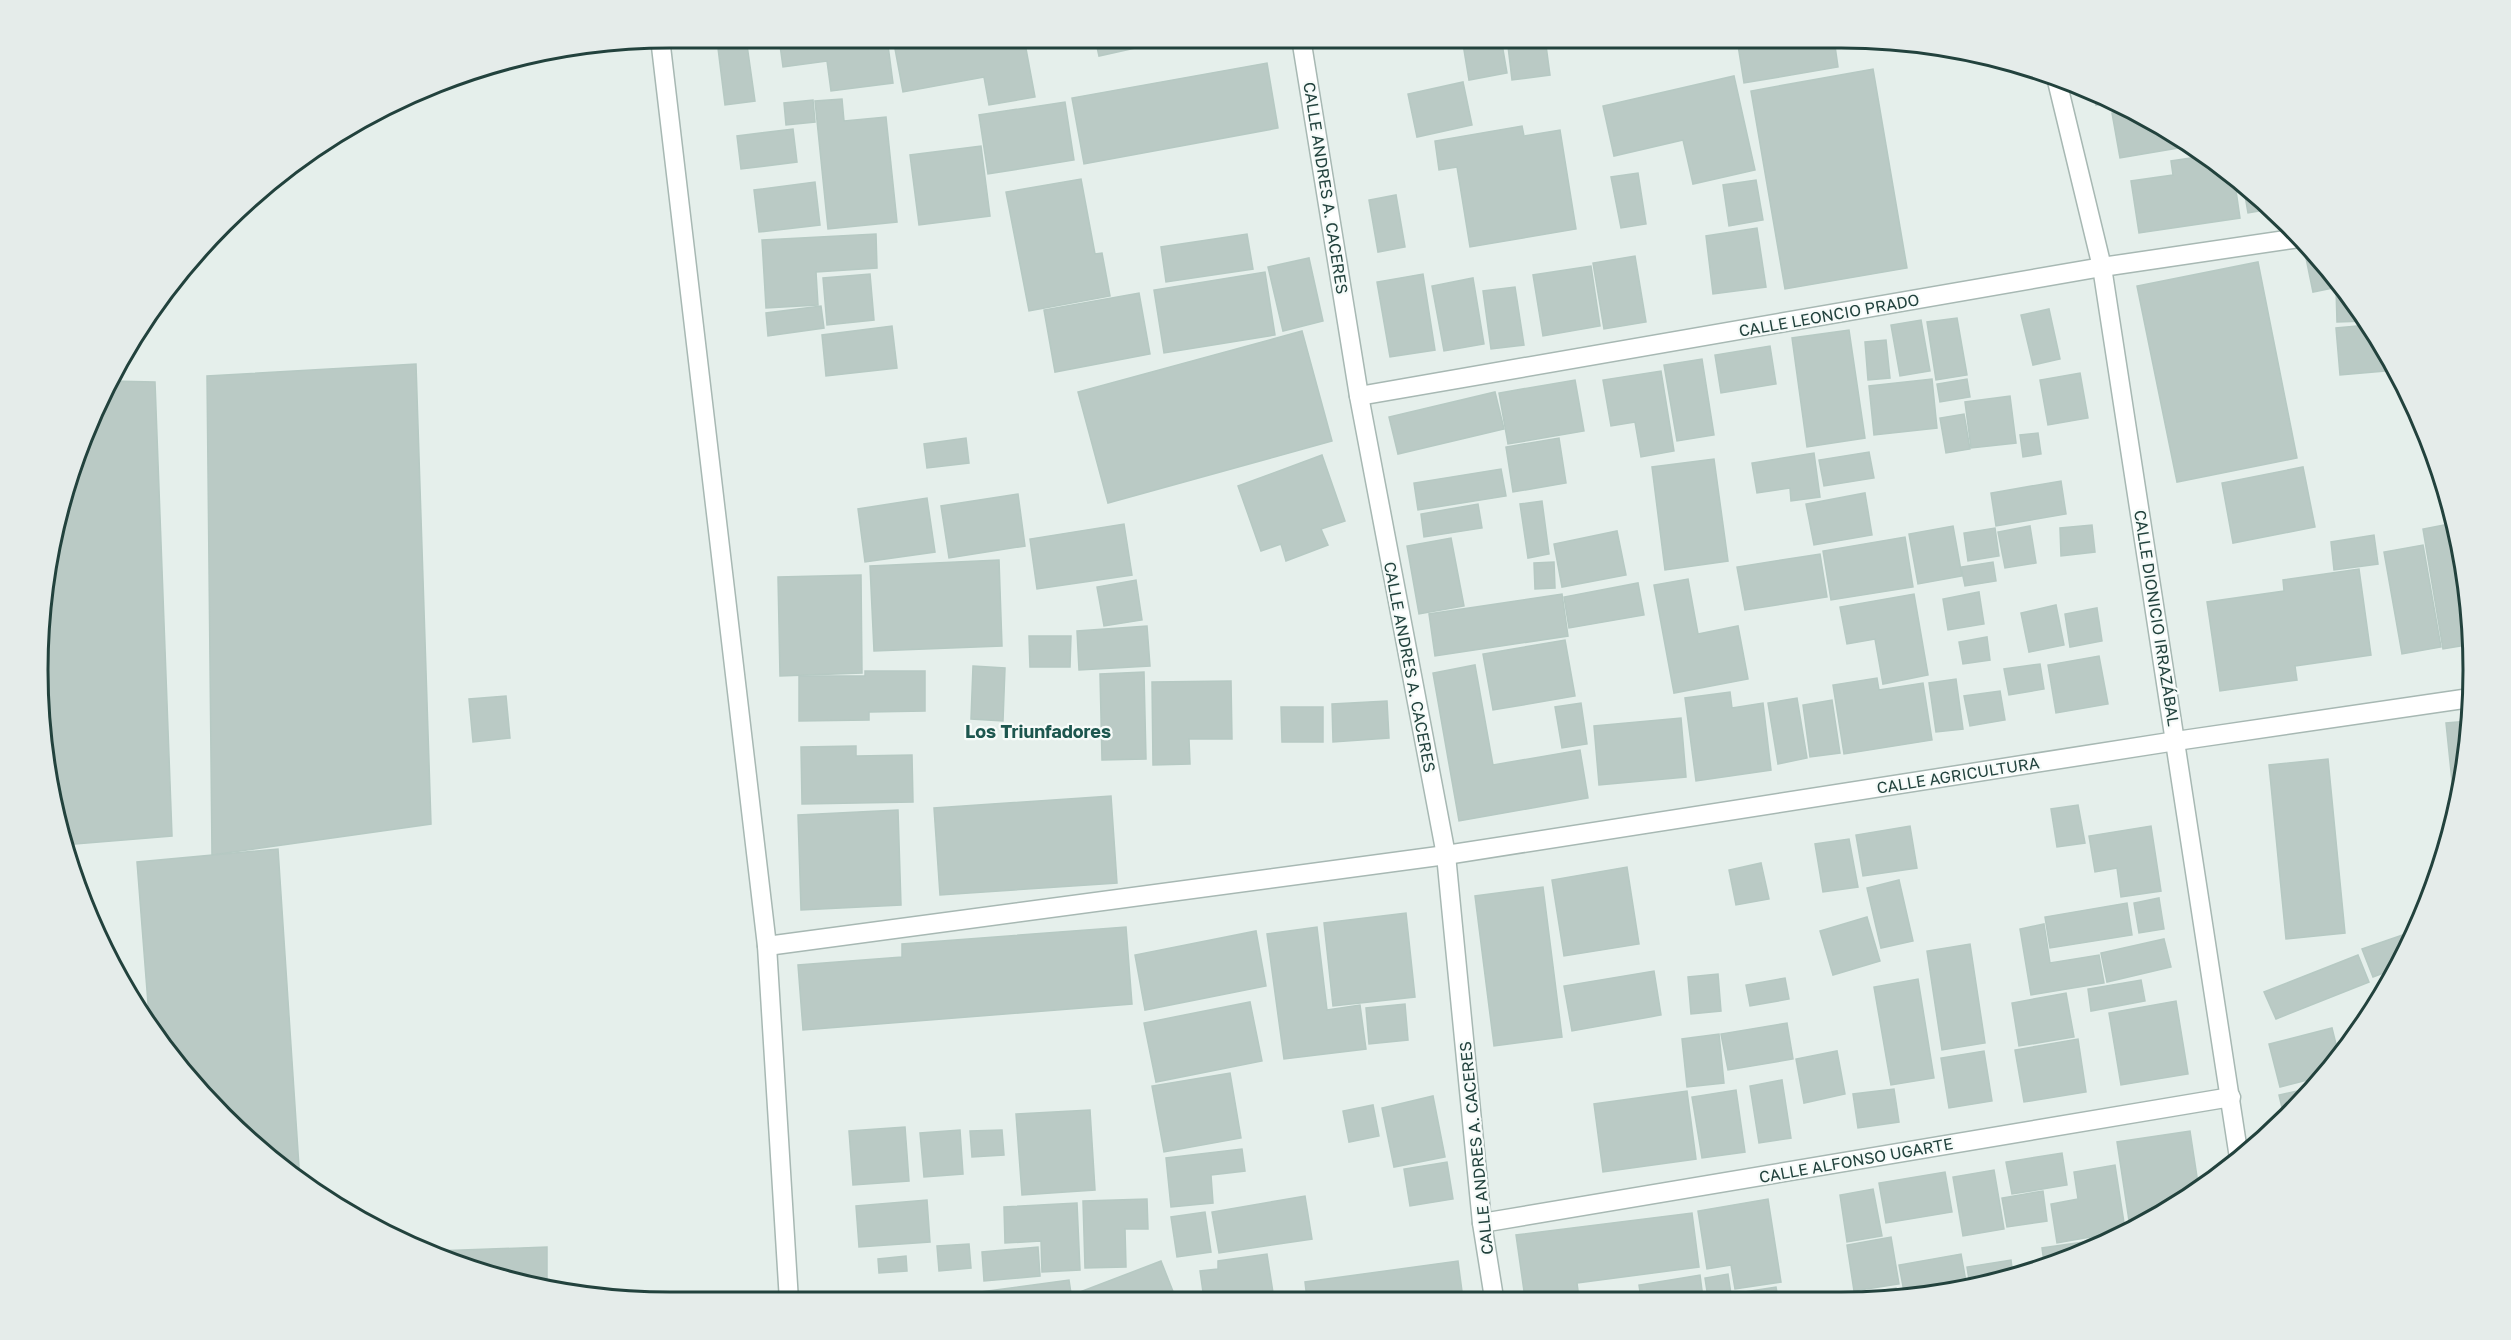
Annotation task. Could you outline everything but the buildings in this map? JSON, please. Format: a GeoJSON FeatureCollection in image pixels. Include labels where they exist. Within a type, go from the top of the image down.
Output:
{"type":"FeatureCollection","features":[{"type":"Feature","properties":{"kind":"street"},"geometry":{"type":"LineString","coordinates":[[661,48],[767,946],[788,1292]]}},
{"type":"Feature","properties":{"kind":"street","name":"CALLE ANDRES A. CACERES"},"geometry":{"type":"LineString","coordinates":[[1304,48],[1359,396],[1446,855],[1482,1223],[1493,1292]]}},
{"type":"Feature","properties":{"kind":"street","name":"CALLE DIONICIO IRRAZÁBAL"},"geometry":{"type":"LineString","coordinates":[[2059,87],[2102,267],[2238,1149]]}},
{"type":"Feature","properties":{"kind":"street","name":"CALLE LEONCIO PRADO"},"geometry":{"type":"LineString","coordinates":[[1359,396],[2102,267],[2290,239]]}},
{"type":"Feature","properties":{"kind":"street","name":"CALLE AGRICULTURA"},"geometry":{"type":"LineString","coordinates":[[767,946],[1446,855],[2176,741],[2462,699]]}},
{"type":"Feature","properties":{"kind":"street","name":"CALLE ALFONSO UGARTE"},"geometry":{"type":"LineString","coordinates":[[1482,1223],[2231,1097]]}},
{"type":"Feature","properties":{"kind":"district","name":"Los Triunfadores"},"geometry":{"type":"Point","coordinates":[1038,732]}}]}
